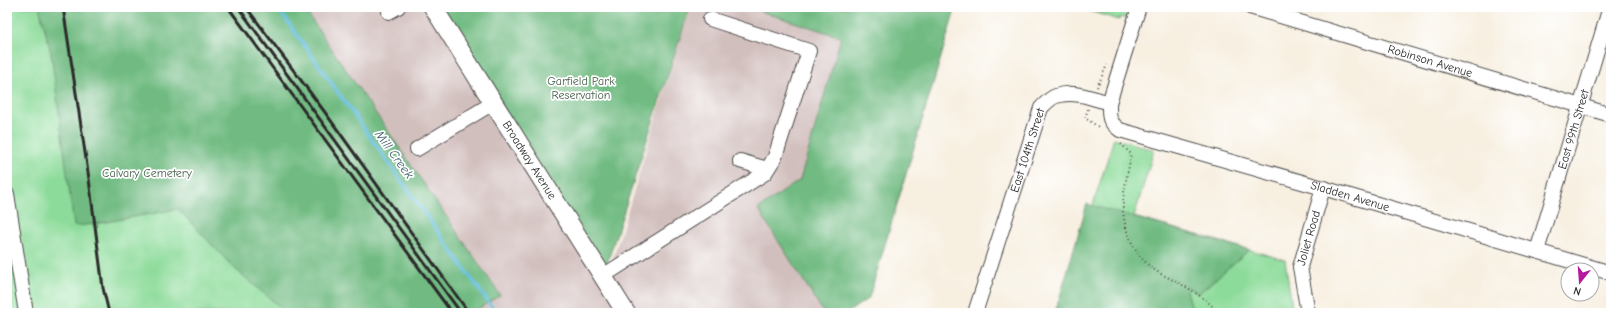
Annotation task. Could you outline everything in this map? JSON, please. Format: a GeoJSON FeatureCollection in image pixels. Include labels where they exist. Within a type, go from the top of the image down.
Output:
{"type":"FeatureCollection","features":[{"type":"Feature","properties":{"kind":"main road","name":"Broadway Avenue"},"geometry":{"type":"LineString","coordinates":[[433,7],[626,313]]}},
{"type":"Feature","properties":{"kind":"street"},"geometry":{"type":"LineString","coordinates":[[1109,103],[1139,7]]}},
{"type":"Feature","properties":{"kind":"street","name":"Robinson Avenue"},"geometry":{"type":"LineString","coordinates":[[1250,7],[1611,115]]}},
{"type":"Feature","properties":{"kind":"street","name":"East 99th Street"},"geometry":{"type":"LineString","coordinates":[[1538,251],[1610,7]]}},
{"type":"Feature","properties":{"kind":"street"},"geometry":{"type":"LineString","coordinates":[[603,276],[765,173],[775,157],[808,51],[710,19]]}},
{"type":"Feature","properties":{"kind":"street","name":"East 104th Street"},"geometry":{"type":"LineString","coordinates":[[975,313],[1042,108],[1049,99],[1055,96],[1067,94],[1077,94],[1109,103]]}},
{"type":"Feature","properties":{"kind":"street"},"geometry":{"type":"LineString","coordinates":[[417,150],[493,103]]}},
{"type":"Feature","properties":{"kind":"street","name":"Sladden Avenue"},"geometry":{"type":"LineString","coordinates":[[1109,103],[1109,117],[1111,124],[1120,130],[1611,273]]}},
{"type":"Feature","properties":{"kind":"street"},"geometry":{"type":"LineString","coordinates":[[740,161],[767,169]]}},
{"type":"Feature","properties":{"kind":"street","name":"Joliet Road"},"geometry":{"type":"LineString","coordinates":[[1308,313],[1300,267],[1323,188]]}},
{"type":"Feature","properties":{"kind":"street"},"geometry":{"type":"LineString","coordinates":[[7,194],[12,262],[26,313]]}},
{"type":"Feature","properties":{"kind":"path"},"geometry":{"type":"LineString","coordinates":[[1090,107],[1085,118],[1103,130]]}},
{"type":"Feature","properties":{"kind":"path"},"geometry":{"type":"LineString","coordinates":[[1119,142],[1131,154],[1123,203],[1126,225],[1131,243],[1149,266],[1198,294],[1219,313]]}},
{"type":"Feature","properties":{"kind":"shaded area"},"geometry":{"type":"Polygon","coordinates":[[[303,7],[433,7],[607,278],[690,7],[747,7],[841,37],[800,180],[758,209],[824,313],[473,313],[500,295],[303,7]]]}},
{"type":"Feature","properties":{"kind":"green space","name":"Calvary Cemetery"},"geometry":{"type":"Polygon","coordinates":[[[7,7],[194,7],[421,313],[7,313],[7,7]]]}},
{"type":"Feature","properties":{"kind":"green space","name":"Calvary Cemetery"},"geometry":{"type":"Polygon","coordinates":[[[39,7],[303,7],[500,295],[472,313],[287,313],[233,267],[178,209],[95,224],[74,226],[51,53],[39,7]]]}},
{"type":"Feature","properties":{"kind":"green space","name":"Garfield Park Reservation"},"geometry":{"type":"Polygon","coordinates":[[[433,7],[690,7],[603,276],[433,7]]]}},
{"type":"Feature","properties":{"kind":"green space"},"geometry":{"type":"Polygon","coordinates":[[[747,7],[956,7],[869,298],[847,313],[824,313],[758,209],[800,180],[841,37],[747,7]]]}},
{"type":"Feature","properties":{"kind":"green space"},"geometry":{"type":"Polygon","coordinates":[[[1076,7],[1139,7],[1134,21],[1120,17],[1119,20],[1076,7]]]}},
{"type":"Feature","properties":{"kind":"green space"},"geometry":{"type":"Polygon","coordinates":[[[1114,138],[1154,150],[1134,217],[1285,260],[1293,313],[1059,313],[1114,138]]]}},
{"type":"Feature","properties":{"kind":"green space"},"geometry":{"type":"Polygon","coordinates":[[[1087,204],[1249,250],[1198,294],[1186,286],[1193,313],[1055,313],[1087,204]]]}},
{"type":"Feature","properties":{"kind":"waterway","name":"Mill Creek"},"geometry":{"type":"LineString","coordinates":[[277,7],[496,313]]}},
{"type":"Feature","properties":{"kind":"railway"},"geometry":{"type":"LineString","coordinates":[[63,7],[89,179],[103,288],[109,313]]}},
{"type":"Feature","properties":{"kind":"railway"},"geometry":{"type":"LineString","coordinates":[[228,7],[452,313]]}},
{"type":"Feature","properties":{"kind":"railway"},"geometry":{"type":"LineString","coordinates":[[238,7],[461,313]]}},
{"type":"Feature","properties":{"kind":"railway"},"geometry":{"type":"LineString","coordinates":[[246,7],[324,111],[469,313]]}}]}
